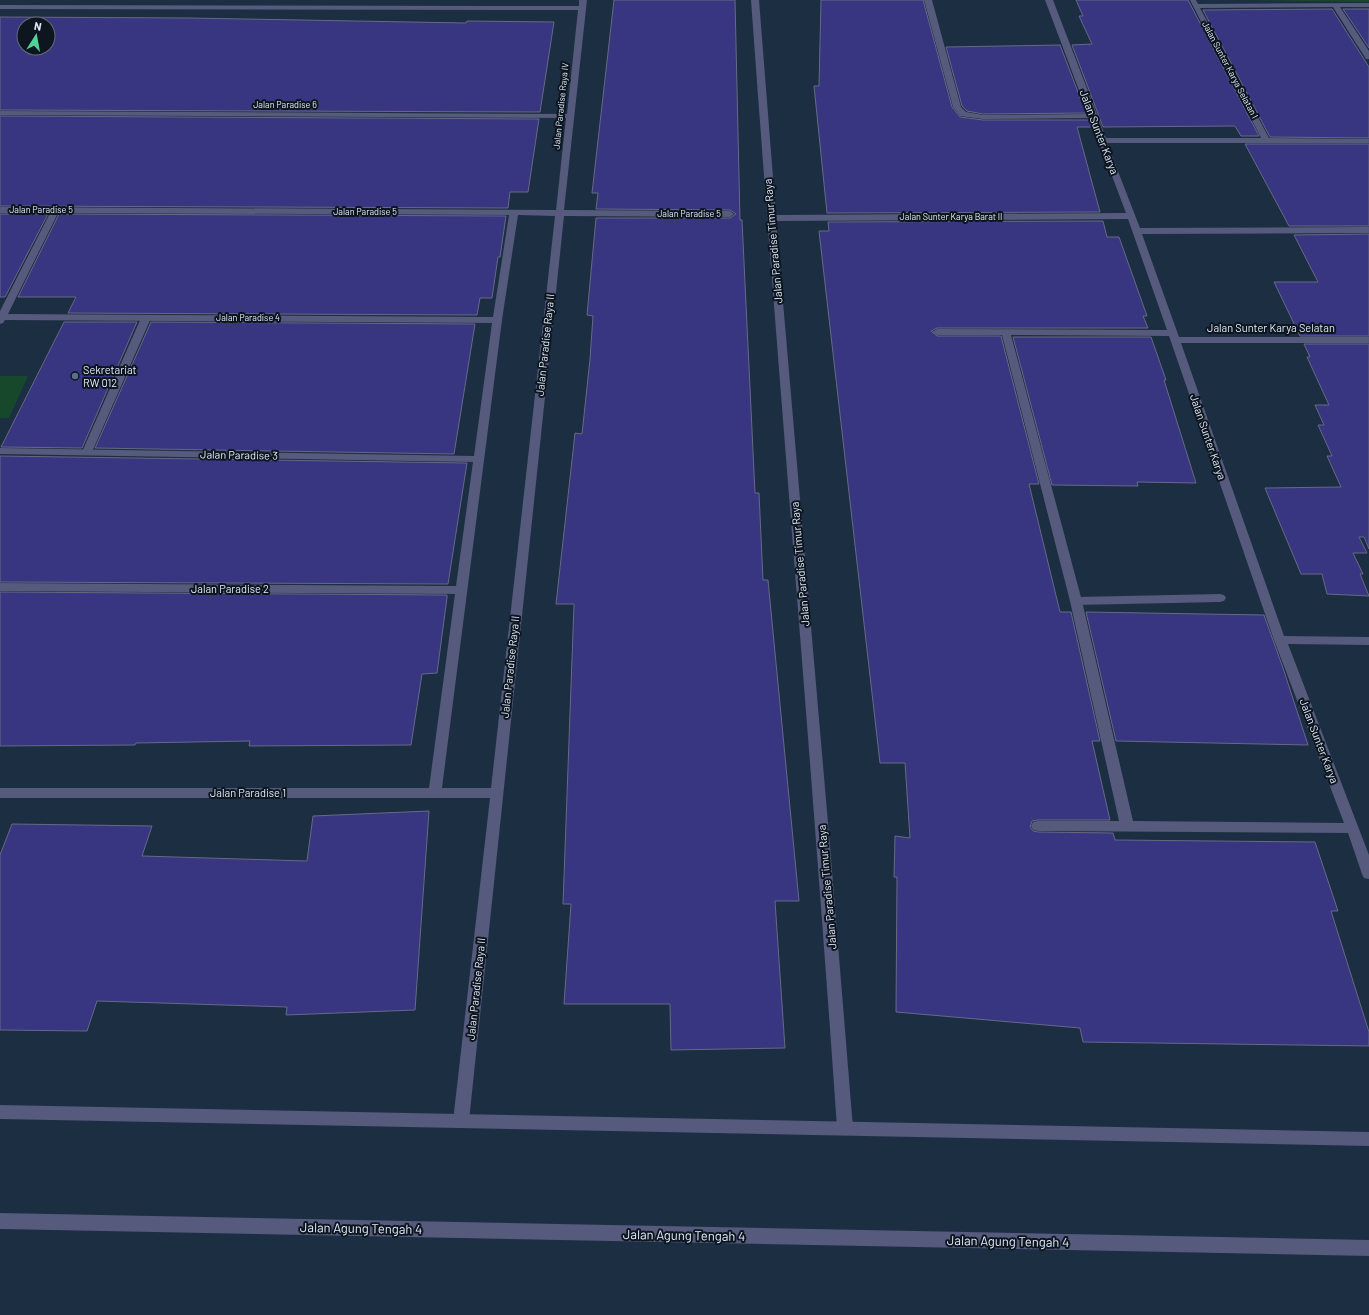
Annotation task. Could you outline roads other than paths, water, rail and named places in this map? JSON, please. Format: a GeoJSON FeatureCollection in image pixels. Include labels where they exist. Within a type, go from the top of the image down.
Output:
{"type":"FeatureCollection","features":[{"type":"Feature","properties":{"kind":"street","name":"Jalan Paradise Timur Raya"},"geometry":{"type":"LineString","coordinates":[[755,0],[771,218],[836,989],[845,1128]]}},
{"type":"Feature","properties":{"kind":"street"},"geometry":{"type":"LineString","coordinates":[[928,0],[955,101],[957,107],[963,114],[983,117],[1093,116]]}},
{"type":"Feature","properties":{"kind":"street","name":"Jalan Sunter Karya"},"geometry":{"type":"LineString","coordinates":[[1048,0],[1137,231],[1280,640],[1353,828],[1369,874]]}},
{"type":"Feature","properties":{"kind":"street"},"geometry":{"type":"LineString","coordinates":[[1194,3],[1369,5]]}},
{"type":"Feature","properties":{"kind":"street","name":"Jalan Sunter Karya Selatan I"},"geometry":{"type":"LineString","coordinates":[[1194,3],[1266,140]]}},
{"type":"Feature","properties":{"kind":"street"},"geometry":{"type":"LineString","coordinates":[[0,7],[582,4]]}},
{"type":"Feature","properties":{"kind":"street","name":"Jalan Paradise Raya IV"},"geometry":{"type":"LineString","coordinates":[[559,213],[582,4]]}},
{"type":"Feature","properties":{"kind":"street"},"geometry":{"type":"LineString","coordinates":[[1335,5],[1369,57]]}},
{"type":"Feature","properties":{"kind":"street","name":"Jalan Paradise 6"},"geometry":{"type":"LineString","coordinates":[[0,113],[570,116]]}},
{"type":"Feature","properties":{"kind":"street"},"geometry":{"type":"LineString","coordinates":[[1102,140],[1369,140]]}},
{"type":"Feature","properties":{"kind":"street","name":"Jalan Paradise 5"},"geometry":{"type":"LineString","coordinates":[[0,210],[730,214]]}},
{"type":"Feature","properties":{"kind":"street"},"geometry":{"type":"LineString","coordinates":[[1,318],[55,210]]}},
{"type":"Feature","properties":{"kind":"street"},"geometry":{"type":"LineString","coordinates":[[435,793],[460,590],[497,320],[514,213]]}},
{"type":"Feature","properties":{"kind":"street","name":"Jalan Paradise Raya II"},"geometry":{"type":"LineString","coordinates":[[461,1121],[559,213]]}},
{"type":"Feature","properties":{"kind":"street","name":"Jalan Sunter Karya Barat II"},"geometry":{"type":"LineString","coordinates":[[771,218],[1131,216]]}},
{"type":"Feature","properties":{"kind":"street"},"geometry":{"type":"LineString","coordinates":[[1137,231],[1369,230]]}},
{"type":"Feature","properties":{"kind":"street","name":"Jalan Paradise 4"},"geometry":{"type":"LineString","coordinates":[[1,318],[497,320]]}},
{"type":"Feature","properties":{"kind":"street"},"geometry":{"type":"LineString","coordinates":[[87,452],[146,318]]}},
{"type":"Feature","properties":{"kind":"street","name":"Jalan Sunter Karya Selatan"},"geometry":{"type":"LineString","coordinates":[[937,332],[1368,342]]}},
{"type":"Feature","properties":{"kind":"street"},"geometry":{"type":"LineString","coordinates":[[1006,333],[1076,601],[1127,826]]}},
{"type":"Feature","properties":{"kind":"street","name":"Jalan Paradise 3"},"geometry":{"type":"LineString","coordinates":[[0,451],[478,459]]}},
{"type":"Feature","properties":{"kind":"street","name":"Jalan Paradise 2"},"geometry":{"type":"LineString","coordinates":[[0,587],[460,590]]}},
{"type":"Feature","properties":{"kind":"street"},"geometry":{"type":"LineString","coordinates":[[1076,601],[1220,598]]}},
{"type":"Feature","properties":{"kind":"street"},"geometry":{"type":"LineString","coordinates":[[1280,640],[1369,641]]}},
{"type":"Feature","properties":{"kind":"street","name":"Jalan Paradise 1"},"geometry":{"type":"LineString","coordinates":[[0,793],[497,793]]}},
{"type":"Feature","properties":{"kind":"street"},"geometry":{"type":"LineString","coordinates":[[1038,826],[1353,828]]}},
{"type":"Feature","properties":{"kind":"street"},"geometry":{"type":"LineString","coordinates":[[0,1112],[1369,1139]]}},
{"type":"Feature","properties":{"kind":"street","name":"Jalan Agung Tengah 4"},"geometry":{"type":"LineString","coordinates":[[0,1221],[1369,1248]]}},
{"type":"Feature","properties":{"kind":"place","name":"Sekretariat RW 012"},"geometry":{"type":"Point","coordinates":[75,376]}}]}
